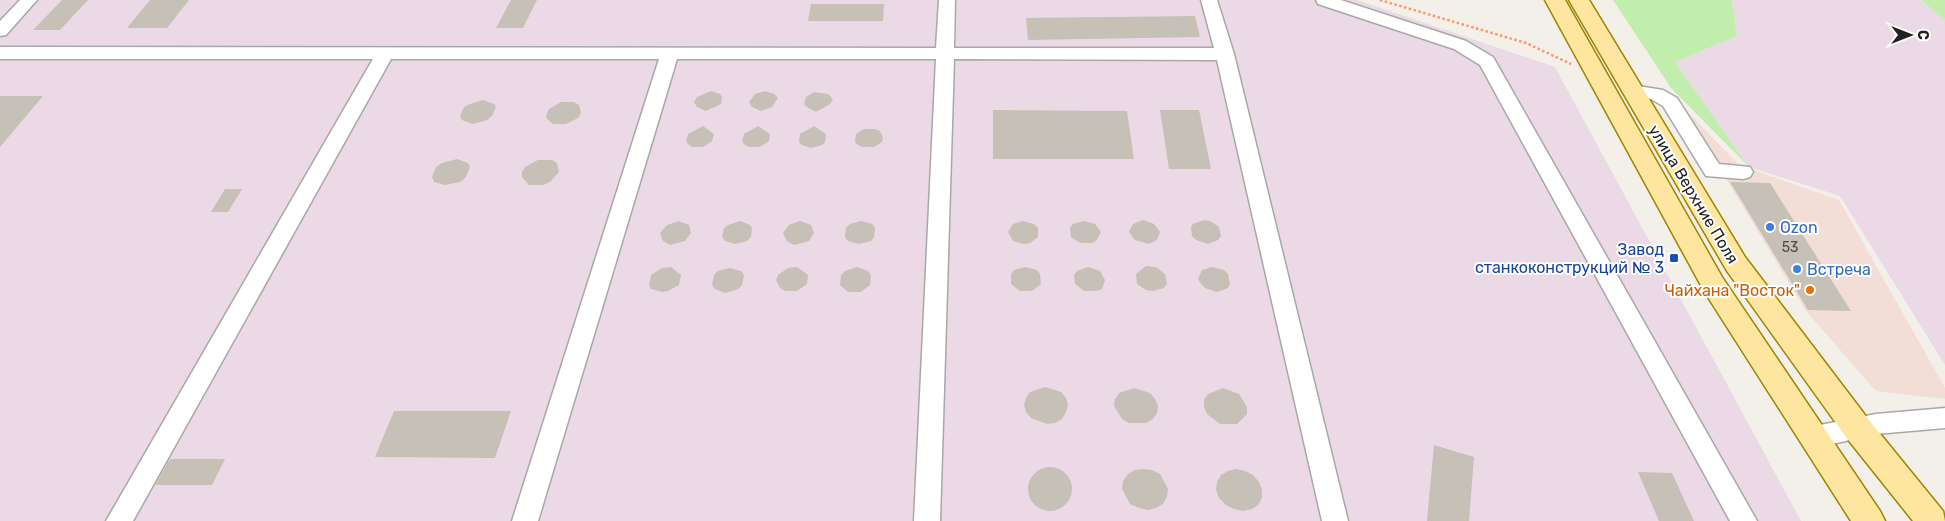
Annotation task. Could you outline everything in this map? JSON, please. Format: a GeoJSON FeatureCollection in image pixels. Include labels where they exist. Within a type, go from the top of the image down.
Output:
{"type":"FeatureCollection","features":[{"type":"Feature","properties":{"kind":"main road","name":"улица Верхние Поля"},"geometry":{"type":"LineString","coordinates":[[1555,0],[1713,284],[1815,436],[1869,521]]}},
{"type":"Feature","properties":{"kind":"main road","name":"улица Верхние Поля"},"geometry":{"type":"LineString","coordinates":[[1579,0],[1736,264],[1857,428],[1932,521]]}},
{"type":"Feature","properties":{"kind":"lane"},"geometry":{"type":"LineString","coordinates":[[0,31],[30,0]]}},
{"type":"Feature","properties":{"kind":"lane"},"geometry":{"type":"LineString","coordinates":[[927,521],[947,0]]}},
{"type":"Feature","properties":{"kind":"lane"},"geometry":{"type":"LineString","coordinates":[[1209,0],[1225,54],[1335,521]]}},
{"type":"Feature","properties":{"kind":"lane"},"geometry":{"type":"LineString","coordinates":[[1324,0],[1460,45],[1487,61],[1744,521]]}},
{"type":"Feature","properties":{"kind":"lane"},"geometry":{"type":"LineString","coordinates":[[0,53],[1225,54]]}},
{"type":"Feature","properties":{"kind":"lane"},"geometry":{"type":"LineString","coordinates":[[119,521],[385,54]]}},
{"type":"Feature","properties":{"kind":"lane"},"geometry":{"type":"LineString","coordinates":[[525,521],[670,54]]}},
{"type":"Feature","properties":{"kind":"lane"},"geometry":{"type":"LineString","coordinates":[[1632,90],[1652,92],[1663,96],[1670,102],[1713,171],[1743,172]]}},
{"type":"Feature","properties":{"kind":"lane"},"geometry":{"type":"LineString","coordinates":[[1815,436],[1876,424],[1945,418]]}},
{"type":"Feature","properties":{"kind":"path"},"geometry":{"type":"LineString","coordinates":[[1380,0],[1526,43],[1576,66]]}},
{"type":"Feature","properties":{"kind":"shaded area"},"geometry":{"type":"Polygon","coordinates":[[[0,0],[1357,0],[1555,67],[1801,521],[0,521],[0,0]]]}},
{"type":"Feature","properties":{"kind":"shaded area"},"geometry":{"type":"Polygon","coordinates":[[[1732,0],[1921,0],[1945,20],[1945,365],[1840,196],[1749,167],[1675,62],[1737,36],[1732,0]]]}},
{"type":"Feature","properties":{"kind":"shaded area"},"geometry":{"type":"Polygon","coordinates":[[[1682,106],[1739,165],[1839,200],[1945,388],[1945,399],[1876,391],[1806,311],[1682,106]]]}},
{"type":"Feature","properties":{"kind":"green space"},"geometry":{"type":"Polygon","coordinates":[[[1613,0],[1732,0],[1737,36],[1675,62],[1749,167],[1671,88],[1613,0]]]}},
{"type":"Feature","properties":{"kind":"green space"},"geometry":{"type":"Polygon","coordinates":[[[1921,0],[1945,0],[1945,20],[1921,0]]]}},
{"type":"Feature","properties":{"kind":"building"},"geometry":{"type":"Polygon","coordinates":[[[62,0],[88,0],[60,30],[33,30],[62,0]]]}},
{"type":"Feature","properties":{"kind":"building"},"geometry":{"type":"Polygon","coordinates":[[[150,0],[189,0],[167,28],[127,28],[150,0]]]}},
{"type":"Feature","properties":{"kind":"building"},"geometry":{"type":"Polygon","coordinates":[[[511,0],[537,0],[523,28],[496,28],[511,0]]]}},
{"type":"Feature","properties":{"kind":"building"},"geometry":{"type":"Polygon","coordinates":[[[811,4],[884,4],[883,21],[808,21],[811,4]]]}},
{"type":"Feature","properties":{"kind":"building"},"geometry":{"type":"Polygon","coordinates":[[[1195,16],[1200,37],[1028,40],[1026,18],[1195,16]]]}},
{"type":"Feature","properties":{"kind":"building"},"geometry":{"type":"Polygon","coordinates":[[[711,91],[720,94],[722,97],[721,104],[706,111],[697,107],[694,102],[697,97],[711,91]]]}},
{"type":"Feature","properties":{"kind":"building"},"geometry":{"type":"Polygon","coordinates":[[[765,91],[774,94],[778,98],[772,107],[761,111],[752,107],[749,102],[755,94],[765,91]]]}},
{"type":"Feature","properties":{"kind":"building"},"geometry":{"type":"Polygon","coordinates":[[[814,92],[828,94],[833,99],[830,104],[816,112],[804,104],[806,97],[814,92]]]}},
{"type":"Feature","properties":{"kind":"building"},"geometry":{"type":"Polygon","coordinates":[[[0,96],[43,96],[0,147],[0,96]]]}},
{"type":"Feature","properties":{"kind":"building"},"geometry":{"type":"Polygon","coordinates":[[[483,100],[494,104],[496,107],[492,116],[487,120],[473,124],[462,120],[460,116],[464,107],[483,100]]]}},
{"type":"Feature","properties":{"kind":"building"},"geometry":{"type":"Polygon","coordinates":[[[561,102],[574,102],[579,105],[581,113],[578,118],[566,124],[553,124],[546,118],[547,113],[549,109],[561,102]]]}},
{"type":"Feature","properties":{"kind":"building"},"geometry":{"type":"Polygon","coordinates":[[[993,110],[1127,111],[1134,159],[993,159],[993,110]]]}},
{"type":"Feature","properties":{"kind":"building"},"geometry":{"type":"Polygon","coordinates":[[[1160,110],[1199,110],[1211,169],[1169,169],[1160,110]]]}},
{"type":"Feature","properties":{"kind":"building"},"geometry":{"type":"Polygon","coordinates":[[[703,126],[714,134],[712,141],[703,147],[692,147],[686,141],[688,134],[703,126]]]}},
{"type":"Feature","properties":{"kind":"building"},"geometry":{"type":"Polygon","coordinates":[[[758,126],[770,134],[769,141],[760,147],[745,145],[742,141],[744,134],[758,126]]]}},
{"type":"Feature","properties":{"kind":"building"},"geometry":{"type":"Polygon","coordinates":[[[814,126],[826,134],[825,142],[822,145],[811,148],[802,145],[799,142],[800,134],[814,126]]]}},
{"type":"Feature","properties":{"kind":"building"},"geometry":{"type":"Polygon","coordinates":[[[864,129],[880,131],[883,138],[882,142],[874,147],[858,145],[855,142],[856,134],[864,129]]]}},
{"type":"Feature","properties":{"kind":"building"},"geometry":{"type":"Polygon","coordinates":[[[457,159],[468,163],[470,167],[466,177],[460,182],[445,185],[434,182],[432,177],[436,167],[442,163],[457,159]]]}},
{"type":"Feature","properties":{"kind":"building"},"geometry":{"type":"Polygon","coordinates":[[[538,160],[552,160],[557,163],[559,172],[550,182],[543,185],[529,185],[522,177],[522,172],[525,167],[538,160]]]}},
{"type":"Feature","properties":{"kind":"building"},"geometry":{"type":"Polygon","coordinates":[[[1730,182],[1770,183],[1851,311],[1808,310],[1730,182]]]}},
{"type":"Feature","properties":{"kind":"building"},"geometry":{"type":"Polygon","coordinates":[[[225,189],[242,189],[228,212],[211,212],[225,189]]]}},
{"type":"Feature","properties":{"kind":"building"},"geometry":{"type":"Polygon","coordinates":[[[1143,220],[1154,224],[1160,232],[1157,240],[1149,244],[1135,240],[1129,232],[1133,224],[1143,220]]]}},
{"type":"Feature","properties":{"kind":"building"},"geometry":{"type":"Polygon","coordinates":[[[1204,220],[1210,221],[1219,227],[1221,236],[1218,240],[1208,244],[1196,240],[1192,236],[1191,227],[1193,224],[1204,220]]]}},
{"type":"Feature","properties":{"kind":"building"},"geometry":{"type":"Polygon","coordinates":[[[679,221],[689,225],[691,233],[685,241],[670,245],[663,241],[660,233],[667,225],[679,221]]]}},
{"type":"Feature","properties":{"kind":"building"},"geometry":{"type":"Polygon","coordinates":[[[740,221],[750,225],[752,228],[751,237],[747,241],[735,244],[725,241],[722,237],[724,228],[740,221]]]}},
{"type":"Feature","properties":{"kind":"building"},"geometry":{"type":"Polygon","coordinates":[[[800,221],[811,225],[814,233],[809,241],[794,245],[787,241],[783,233],[789,225],[800,221]]]}},
{"type":"Feature","properties":{"kind":"building"},"geometry":{"type":"Polygon","coordinates":[[[861,221],[872,224],[875,228],[874,237],[871,241],[859,244],[848,241],[845,237],[846,228],[850,224],[861,221]]]}},
{"type":"Feature","properties":{"kind":"building"},"geometry":{"type":"Polygon","coordinates":[[[1023,221],[1034,224],[1038,228],[1038,237],[1030,243],[1024,244],[1013,241],[1008,232],[1013,224],[1023,221]]]}},
{"type":"Feature","properties":{"kind":"building"},"geometry":{"type":"Polygon","coordinates":[[[1084,221],[1095,224],[1101,232],[1097,240],[1092,243],[1080,243],[1071,237],[1070,228],[1073,224],[1084,221]]]}},
{"type":"Feature","properties":{"kind":"building"},"geometry":{"type":"Polygon","coordinates":[[[1146,266],[1156,267],[1165,274],[1167,284],[1164,288],[1153,291],[1146,290],[1137,284],[1136,274],[1146,266]]]}},
{"type":"Feature","properties":{"kind":"building"},"geometry":{"type":"Polygon","coordinates":[[[671,267],[681,275],[679,285],[662,292],[651,289],[649,285],[651,275],[662,268],[671,267]]]}},
{"type":"Feature","properties":{"kind":"building"},"geometry":{"type":"Polygon","coordinates":[[[797,267],[808,275],[807,284],[797,291],[785,291],[780,288],[776,280],[778,275],[788,268],[797,267]]]}},
{"type":"Feature","properties":{"kind":"building"},"geometry":{"type":"Polygon","coordinates":[[[857,267],[868,271],[871,275],[870,285],[861,292],[848,292],[840,285],[841,275],[845,271],[857,267]]]}},
{"type":"Feature","properties":{"kind":"building"},"geometry":{"type":"Polygon","coordinates":[[[1025,267],[1037,270],[1040,274],[1041,284],[1032,291],[1020,291],[1011,284],[1011,274],[1014,270],[1025,267]]]}},
{"type":"Feature","properties":{"kind":"building"},"geometry":{"type":"Polygon","coordinates":[[[1088,267],[1100,271],[1105,280],[1102,289],[1084,291],[1075,284],[1074,275],[1077,271],[1088,267]]]}},
{"type":"Feature","properties":{"kind":"building"},"geometry":{"type":"Polygon","coordinates":[[[1212,267],[1224,270],[1228,274],[1230,284],[1228,288],[1217,292],[1205,288],[1201,284],[1198,279],[1202,270],[1212,267]]]}},
{"type":"Feature","properties":{"kind":"building"},"geometry":{"type":"Polygon","coordinates":[[[730,268],[741,271],[744,275],[742,285],[738,289],[725,293],[715,289],[712,285],[714,275],[718,271],[730,268]]]}},
{"type":"Feature","properties":{"kind":"building"},"geometry":{"type":"Polygon","coordinates":[[[1045,387],[1061,392],[1066,398],[1068,405],[1062,419],[1055,423],[1047,424],[1031,418],[1026,412],[1024,405],[1030,392],[1045,387]]]}},
{"type":"Feature","properties":{"kind":"building"},"geometry":{"type":"Polygon","coordinates":[[[1134,388],[1150,393],[1158,406],[1157,413],[1153,419],[1146,423],[1129,423],[1122,419],[1114,406],[1115,399],[1119,393],[1134,388]]]}},
{"type":"Feature","properties":{"kind":"building"},"geometry":{"type":"Polygon","coordinates":[[[1223,388],[1239,394],[1247,407],[1247,414],[1237,424],[1220,424],[1207,414],[1204,407],[1204,400],[1208,394],[1223,388]]]}},
{"type":"Feature","properties":{"kind":"building"},"geometry":{"type":"Polygon","coordinates":[[[394,411],[511,411],[495,458],[375,457],[394,411]]]}},
{"type":"Feature","properties":{"kind":"building"},"geometry":{"type":"Polygon","coordinates":[[[1434,445],[1474,457],[1469,521],[1427,521],[1434,445]]]}},
{"type":"Feature","properties":{"kind":"building"},"geometry":{"type":"Polygon","coordinates":[[[170,459],[225,459],[212,485],[155,485],[170,459]]]}},
{"type":"Feature","properties":{"kind":"building"},"geometry":{"type":"Polygon","coordinates":[[[1050,467],[1062,471],[1068,477],[1072,489],[1068,501],[1062,507],[1050,511],[1038,507],[1032,501],[1028,489],[1032,477],[1038,471],[1050,467]]]}},
{"type":"Feature","properties":{"kind":"building"},"geometry":{"type":"Polygon","coordinates":[[[1236,469],[1253,475],[1259,482],[1262,498],[1258,505],[1252,509],[1243,511],[1234,509],[1226,505],[1219,498],[1216,490],[1217,482],[1221,475],[1236,469]]]}},
{"type":"Feature","properties":{"kind":"building"},"geometry":{"type":"Polygon","coordinates":[[[1135,470],[1152,470],[1160,474],[1168,489],[1167,497],[1163,504],[1148,510],[1130,504],[1122,489],[1123,481],[1128,474],[1135,470]]]}},
{"type":"Feature","properties":{"kind":"building"},"geometry":{"type":"Polygon","coordinates":[[[1638,472],[1672,473],[1694,521],[1659,521],[1638,472]]]}},
{"type":"Feature","properties":{"kind":"place","name":"Ozon"},"geometry":{"type":"Point","coordinates":[1770,227]}},
{"type":"Feature","properties":{"kind":"place","name":"Завод станкоконструкций № 3"},"geometry":{"type":"Point","coordinates":[1674,258]}},
{"type":"Feature","properties":{"kind":"place","name":"Встреча"},"geometry":{"type":"Point","coordinates":[1797,269]}},
{"type":"Feature","properties":{"kind":"place","name":"Чайхана \"Восток\""},"geometry":{"type":"Point","coordinates":[1810,290]}}]}
